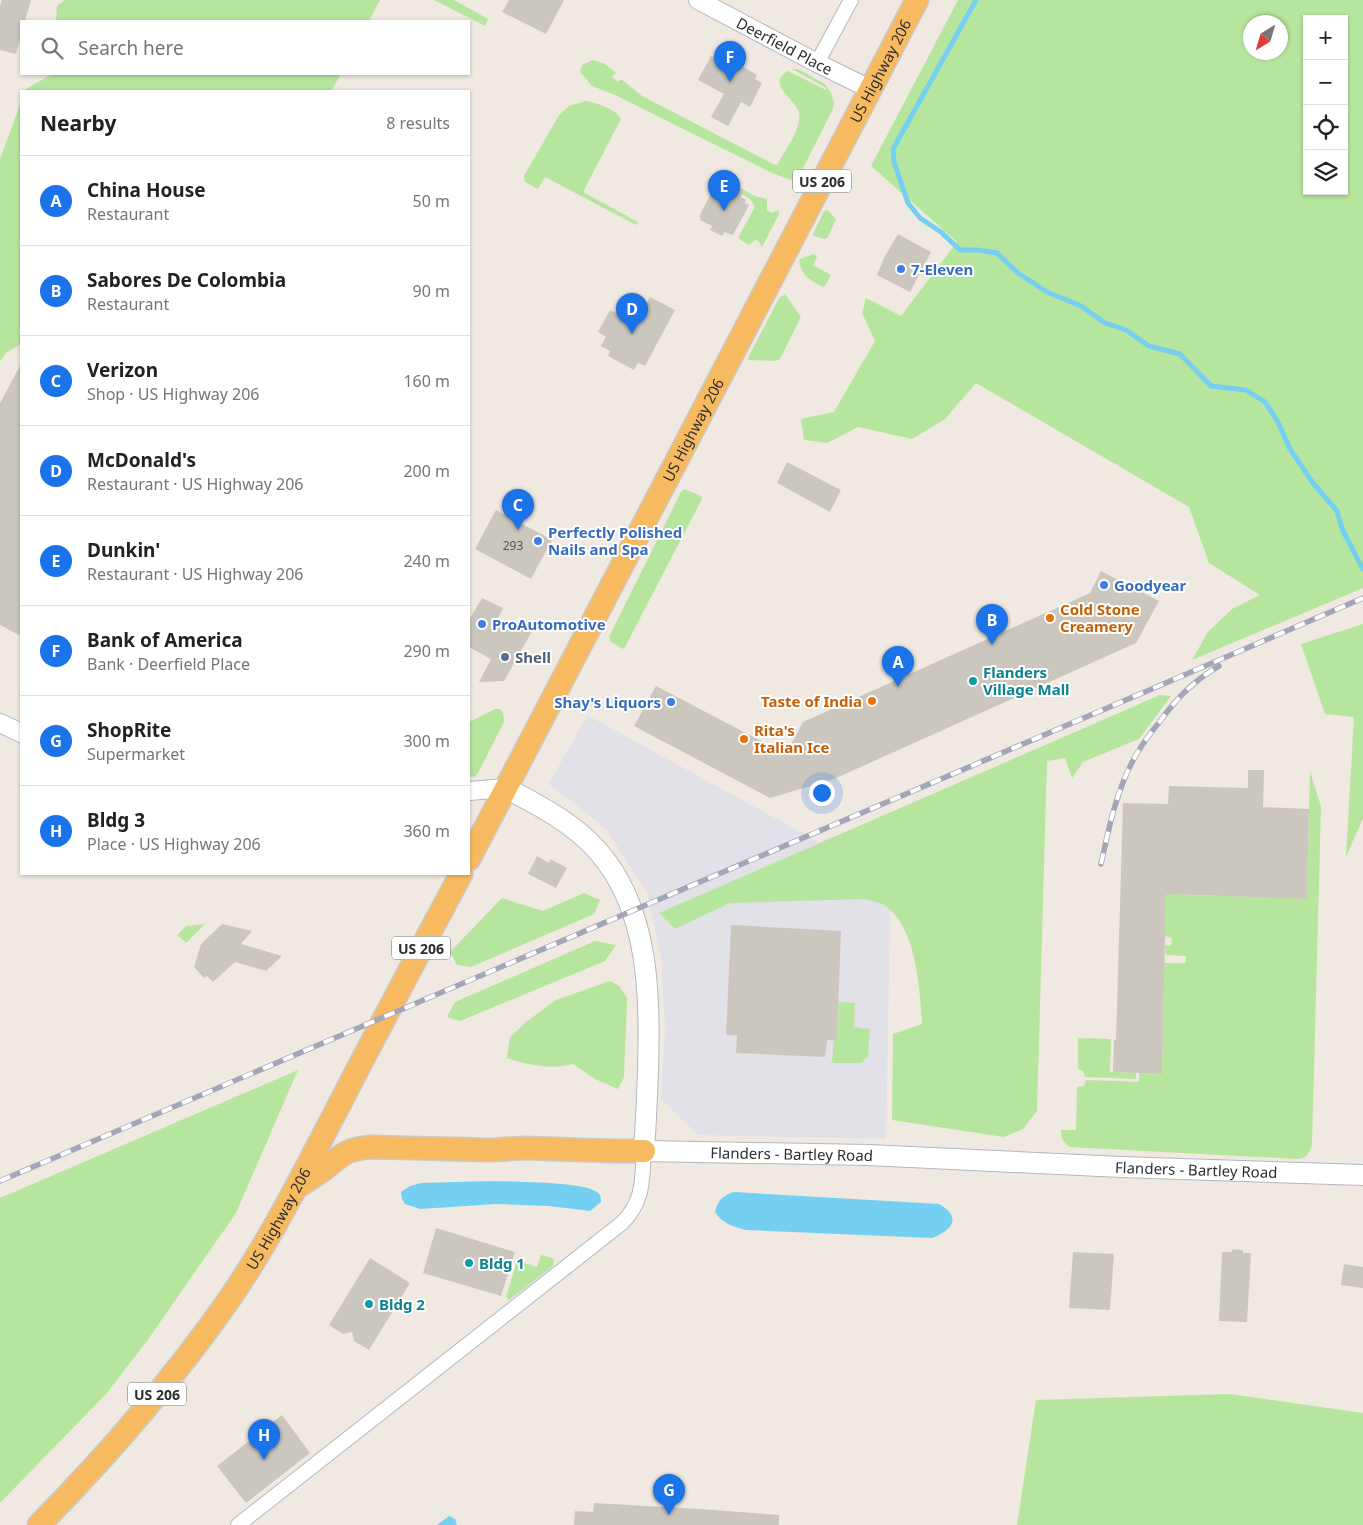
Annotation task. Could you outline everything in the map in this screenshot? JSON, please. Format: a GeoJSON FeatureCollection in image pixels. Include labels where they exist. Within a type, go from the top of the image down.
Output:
{"type":"FeatureCollection","features":[{"type":"Feature","properties":{"kind":"highway","name":"US Highway 206"},"geometry":{"type":"LineString","coordinates":[[470,857],[917,0]]}},
{"type":"Feature","properties":{"kind":"highway","name":"US Highway 206"},"geometry":{"type":"LineString","coordinates":[[39,1525],[123,1436],[226,1303],[259,1251],[295,1188],[460,875]]}},
{"type":"Feature","properties":{"kind":"highway"},"geometry":{"type":"LineString","coordinates":[[295,1188],[329,1166],[342,1155],[360,1148],[490,1150],[525,1148],[644,1151]]}},
{"type":"Feature","properties":{"kind":"main road"},"geometry":{"type":"LineString","coordinates":[[506,788],[543,808],[584,837],[597,849],[615,874],[628,903],[642,948],[648,1001],[649,1046],[644,1151]]}},
{"type":"Feature","properties":{"kind":"main road","name":"Flanders - Bartley Road"},"geometry":{"type":"LineString","coordinates":[[644,1151],[868,1155],[1121,1168],[1363,1175]]}},
{"type":"Feature","properties":{"kind":"street","name":"Deerfield Place"},"geometry":{"type":"LineString","coordinates":[[698,0],[870,89]]}},
{"type":"Feature","properties":{"kind":"street"},"geometry":{"type":"LineString","coordinates":[[817,63],[851,0]]}},
{"type":"Feature","properties":{"kind":"street"},"geometry":{"type":"LineString","coordinates":[[0,724],[20,733]]}},
{"type":"Feature","properties":{"kind":"street"},"geometry":{"type":"LineString","coordinates":[[470,791],[506,788]]}},
{"type":"Feature","properties":{"kind":"street"},"geometry":{"type":"LineString","coordinates":[[238,1525],[622,1223],[638,1200],[644,1151]]}},
{"type":"Feature","properties":{"kind":"shaded area"},"geometry":{"type":"Polygon","coordinates":[[[587,715],[819,842],[892,813],[886,1139],[698,1135],[661,1099],[665,1027],[661,958],[647,892],[606,829],[549,784],[587,715]]]}},
{"type":"Feature","properties":{"kind":"green space"},"geometry":{"type":"Polygon","coordinates":[[[65,0],[380,0],[370,20],[56,20],[57,6],[65,0]]]}},
{"type":"Feature","properties":{"kind":"green space"},"geometry":{"type":"Polygon","coordinates":[[[434,0],[454,0],[488,19],[485,26],[434,0]]]}},
{"type":"Feature","properties":{"kind":"green space"},"geometry":{"type":"Polygon","coordinates":[[[958,0],[1363,0],[1363,588],[1192,660],[1208,632],[1232,609],[1260,595],[1209,563],[1189,507],[976,383],[945,419],[912,439],[858,427],[827,443],[804,440],[801,419],[834,412],[875,341],[862,313],[866,298],[901,316],[957,242],[871,166],[958,0]]]}},
{"type":"Feature","properties":{"kind":"green space"},"geometry":{"type":"Polygon","coordinates":[[[593,60],[605,64],[616,73],[612,77],[618,82],[621,79],[642,96],[775,165],[778,164],[792,139],[799,119],[797,108],[781,86],[782,76],[788,71],[826,90],[826,88],[792,69],[798,69],[825,84],[834,102],[833,109],[799,176],[791,180],[772,173],[615,95],[592,86],[580,72],[582,65],[593,60]]]}},
{"type":"Feature","properties":{"kind":"green space"},"geometry":{"type":"Polygon","coordinates":[[[50,75],[340,75],[332,90],[26,89],[50,75]]]}},
{"type":"Feature","properties":{"kind":"green space"},"geometry":{"type":"Polygon","coordinates":[[[586,101],[611,109],[621,119],[583,192],[638,222],[636,225],[545,177],[538,189],[525,182],[524,176],[559,115],[569,106],[586,101]]]}},
{"type":"Feature","properties":{"kind":"green space"},"geometry":{"type":"Polygon","coordinates":[[[20,105],[20,345],[6,353],[0,361],[0,159],[20,105]]]}},
{"type":"Feature","properties":{"kind":"green space"},"geometry":{"type":"Polygon","coordinates":[[[744,190],[754,196],[767,199],[767,210],[772,213],[779,210],[779,214],[762,247],[756,239],[749,245],[738,238],[755,207],[750,199],[742,194],[744,190]]]}},
{"type":"Feature","properties":{"kind":"green space"},"geometry":{"type":"Polygon","coordinates":[[[827,210],[836,219],[828,237],[825,239],[814,236],[813,234],[824,211],[827,210]]]}},
{"type":"Feature","properties":{"kind":"green space"},"geometry":{"type":"Polygon","coordinates":[[[814,254],[817,257],[813,265],[831,275],[823,287],[807,277],[800,266],[800,259],[814,254]]]}},
{"type":"Feature","properties":{"kind":"green space"},"geometry":{"type":"Polygon","coordinates":[[[785,294],[801,317],[780,359],[775,361],[748,360],[779,298],[785,294]]]}},
{"type":"Feature","properties":{"kind":"green space"},"geometry":{"type":"Polygon","coordinates":[[[684,489],[701,496],[702,499],[623,649],[611,642],[609,637],[684,489]]]}},
{"type":"Feature","properties":{"kind":"green space"},"geometry":{"type":"Polygon","coordinates":[[[1363,624],[1363,818],[1346,857],[1354,717],[1325,714],[1301,644],[1363,624]]]}},
{"type":"Feature","properties":{"kind":"green space"},"geometry":{"type":"Polygon","coordinates":[[[1160,695],[1171,696],[1139,739],[1083,762],[1072,778],[1065,758],[1047,761],[1037,1111],[1023,1129],[1004,1137],[892,1120],[893,1034],[922,1024],[918,976],[910,942],[895,914],[884,905],[865,899],[730,903],[675,929],[659,913],[1160,695]]]}},
{"type":"Feature","properties":{"kind":"green space"},"geometry":{"type":"Polygon","coordinates":[[[495,709],[500,709],[503,712],[504,722],[478,773],[470,777],[470,722],[495,709]]]}},
{"type":"Feature","properties":{"kind":"green space"},"geometry":{"type":"Polygon","coordinates":[[[1310,771],[1321,807],[1312,1145],[1309,1153],[1304,1158],[1298,1159],[1069,1147],[1062,1139],[1061,1130],[1076,1130],[1077,1087],[1084,1086],[1086,1080],[1139,1082],[1139,1073],[1162,1074],[1164,963],[1186,963],[1186,956],[1166,955],[1165,945],[1171,946],[1172,938],[1165,936],[1166,889],[1182,895],[1307,898],[1310,771]]]}},
{"type":"Feature","properties":{"kind":"green space"},"geometry":{"type":"Polygon","coordinates":[[[584,893],[600,900],[594,914],[471,967],[457,965],[450,952],[502,898],[543,911],[584,893]]]}},
{"type":"Feature","properties":{"kind":"green space"},"geometry":{"type":"Polygon","coordinates":[[[205,924],[186,943],[177,935],[186,926],[205,924]]]}},
{"type":"Feature","properties":{"kind":"green space"},"geometry":{"type":"Polygon","coordinates":[[[595,941],[616,945],[605,961],[460,1021],[447,1017],[455,1002],[595,941]]]}},
{"type":"Feature","properties":{"kind":"green space"},"geometry":{"type":"Polygon","coordinates":[[[610,981],[619,986],[627,998],[624,1077],[618,1089],[595,1079],[573,1064],[557,1067],[540,1066],[507,1058],[510,1037],[526,1022],[556,1000],[610,981]]]}},
{"type":"Feature","properties":{"kind":"green space"},"geometry":{"type":"Polygon","coordinates":[[[839,1002],[855,1003],[854,1027],[870,1029],[868,1057],[861,1063],[832,1063],[834,1041],[837,1041],[839,1002]]]}},
{"type":"Feature","properties":{"kind":"green space"},"geometry":{"type":"Polygon","coordinates":[[[1078,1038],[1111,1039],[1110,1072],[1136,1073],[1136,1079],[1085,1077],[1083,1071],[1078,1069],[1078,1038]]]}},
{"type":"Feature","properties":{"kind":"green space"},"geometry":{"type":"Polygon","coordinates":[[[298,1070],[236,1213],[147,1341],[106,1394],[0,1503],[0,1198],[298,1070]]]}},
{"type":"Feature","properties":{"kind":"green space"},"geometry":{"type":"Polygon","coordinates":[[[541,1255],[552,1258],[554,1260],[553,1266],[509,1300],[506,1297],[517,1261],[537,1267],[541,1255]]]}},
{"type":"Feature","properties":{"kind":"green space"},"geometry":{"type":"Polygon","coordinates":[[[1230,1394],[1363,1413],[1363,1525],[1017,1525],[1036,1400],[1230,1394]]]}},
{"type":"Feature","properties":{"kind":"water"},"geometry":{"type":"Polygon","coordinates":[[[492,1181],[563,1184],[589,1188],[600,1195],[601,1202],[590,1211],[549,1206],[496,1204],[420,1209],[405,1204],[402,1199],[401,1192],[410,1186],[421,1183],[492,1181]]]}},
{"type":"Feature","properties":{"kind":"water"},"geometry":{"type":"Polygon","coordinates":[[[734,1192],[939,1204],[951,1214],[952,1223],[945,1231],[932,1238],[745,1230],[724,1221],[715,1212],[721,1199],[734,1192]]]}},
{"type":"Feature","properties":{"kind":"water"},"geometry":{"type":"Polygon","coordinates":[[[449,1516],[455,1519],[457,1525],[437,1525],[449,1516]]]}},
{"type":"Feature","properties":{"kind":"building"},"geometry":{"type":"Polygon","coordinates":[[[2,0],[31,0],[25,20],[20,20],[20,39],[16,54],[0,50],[0,6],[2,0]]]}},
{"type":"Feature","properties":{"kind":"building"},"geometry":{"type":"Polygon","coordinates":[[[509,0],[564,0],[546,34],[502,12],[509,0]]]}},
{"type":"Feature","properties":{"kind":"building"},"geometry":{"type":"Polygon","coordinates":[[[711,56],[734,68],[737,63],[757,75],[755,79],[762,83],[750,107],[741,102],[728,126],[711,117],[724,94],[698,80],[711,56]]]}},
{"type":"Feature","properties":{"kind":"building"},"geometry":{"type":"Polygon","coordinates":[[[719,177],[744,190],[741,197],[749,205],[733,235],[724,232],[722,236],[710,230],[712,226],[700,220],[701,218],[699,217],[719,177]]]}},
{"type":"Feature","properties":{"kind":"building","name":"7-Eleven"},"geometry":{"type":"Polygon","coordinates":[[[898,234],[931,252],[910,292],[877,275],[884,258],[898,234]]]}},
{"type":"Feature","properties":{"kind":"building"},"geometry":{"type":"Polygon","coordinates":[[[650,297],[675,310],[645,366],[638,363],[634,370],[608,356],[610,351],[601,346],[606,337],[598,332],[610,310],[618,314],[622,307],[640,316],[650,297]]]}},
{"type":"Feature","properties":{"kind":"building"},"geometry":{"type":"Polygon","coordinates":[[[20,366],[20,635],[0,625],[0,403],[20,366]]]}},
{"type":"Feature","properties":{"kind":"building"},"geometry":{"type":"Polygon","coordinates":[[[787,462],[841,490],[830,512],[777,483],[787,462]]]}},
{"type":"Feature","properties":{"kind":"building"},"geometry":{"type":"Polygon","coordinates":[[[496,510],[552,540],[531,579],[475,549],[496,510]]]}},
{"type":"Feature","properties":{"kind":"building","name":"Flanders Village Mall"},"geometry":{"type":"Polygon","coordinates":[[[1101,571],[1159,601],[1136,643],[834,779],[770,798],[634,726],[656,686],[786,754],[803,722],[1090,593],[1101,571]]]}},
{"type":"Feature","properties":{"kind":"building"},"geometry":{"type":"Polygon","coordinates":[[[482,598],[503,608],[495,625],[536,624],[504,681],[479,682],[491,659],[470,648],[470,618],[482,598]]]}},
{"type":"Feature","properties":{"kind":"building"},"geometry":{"type":"Polygon","coordinates":[[[1248,770],[1264,770],[1263,807],[1309,809],[1307,899],[1166,894],[1162,1074],[1113,1072],[1114,1040],[1116,1040],[1123,803],[1168,804],[1169,786],[1248,788],[1248,770]]]}},
{"type":"Feature","properties":{"kind":"building"},"geometry":{"type":"Polygon","coordinates":[[[537,856],[549,863],[550,859],[567,868],[556,888],[528,874],[537,856]]]}},
{"type":"Feature","properties":{"kind":"building"},"geometry":{"type":"Polygon","coordinates":[[[222,924],[252,931],[241,944],[282,956],[266,971],[235,962],[213,982],[207,976],[204,978],[194,967],[201,944],[222,924]]]}},
{"type":"Feature","properties":{"kind":"building"},"geometry":{"type":"Polygon","coordinates":[[[731,925],[841,931],[837,1041],[827,1040],[825,1057],[736,1053],[737,1035],[726,1035],[731,925]]]}},
{"type":"Feature","properties":{"kind":"building","name":"Bldg 1"},"geometry":{"type":"Polygon","coordinates":[[[436,1228],[515,1252],[501,1296],[423,1273],[436,1228]]]}},
{"type":"Feature","properties":{"kind":"building"},"geometry":{"type":"Polygon","coordinates":[[[1233,1249],[1243,1250],[1243,1253],[1251,1253],[1247,1322],[1219,1321],[1222,1252],[1231,1252],[1233,1249]]]}},
{"type":"Feature","properties":{"kind":"building"},"geometry":{"type":"Polygon","coordinates":[[[1073,1252],[1114,1254],[1110,1310],[1069,1308],[1073,1252]]]}},
{"type":"Feature","properties":{"kind":"building","name":"Bldg 2"},"geometry":{"type":"Polygon","coordinates":[[[370,1258],[410,1283],[369,1350],[354,1341],[352,1332],[343,1334],[329,1325],[370,1258]]]}},
{"type":"Feature","properties":{"kind":"building"},"geometry":{"type":"Polygon","coordinates":[[[1344,1264],[1363,1267],[1363,1288],[1341,1285],[1344,1264]]]}},
{"type":"Feature","properties":{"kind":"building"},"geometry":{"type":"Polygon","coordinates":[[[282,1415],[310,1453],[246,1503],[217,1466],[282,1415]]]}},
{"type":"Feature","properties":{"kind":"building"},"geometry":{"type":"Polygon","coordinates":[[[594,1503],[779,1515],[779,1525],[574,1525],[575,1511],[593,1512],[594,1503]]]}},
{"type":"Feature","properties":{"kind":"waterway"},"geometry":{"type":"LineString","coordinates":[[976,0],[893,149],[894,162],[908,203],[920,218],[941,232],[960,250],[997,253],[1018,273],[1047,292],[1081,306],[1105,323],[1126,330],[1149,346],[1180,354],[1211,386],[1246,390],[1265,402],[1278,422],[1290,449],[1313,483],[1337,511],[1343,531],[1363,569]]}},
{"type":"Feature","properties":{"kind":"railway"},"geometry":{"type":"LineString","coordinates":[[0,1181],[1363,598]]}},
{"type":"Feature","properties":{"kind":"railway"},"geometry":{"type":"LineString","coordinates":[[1101,864],[1119,794],[1136,755],[1180,697],[1194,683],[1219,666]]}},
{"type":"Feature","properties":{"kind":"place","name":"Bank of America"},"geometry":{"type":"Point","coordinates":[730,82]}},
{"type":"Feature","properties":{"kind":"place","name":"Dunkin'"},"geometry":{"type":"Point","coordinates":[724,211]}},
{"type":"Feature","properties":{"kind":"place","name":"7-Eleven"},"geometry":{"type":"Point","coordinates":[901,269]}},
{"type":"Feature","properties":{"kind":"place","name":"McDonald's"},"geometry":{"type":"Point","coordinates":[632,334]}},
{"type":"Feature","properties":{"kind":"place","name":"Verizon"},"geometry":{"type":"Point","coordinates":[518,530]}},
{"type":"Feature","properties":{"kind":"place","name":"Perfectly Polished Nails and Spa"},"geometry":{"type":"Point","coordinates":[538,541]}},
{"type":"Feature","properties":{"kind":"place","name":"Goodyear"},"geometry":{"type":"Point","coordinates":[1104,585]}},
{"type":"Feature","properties":{"kind":"place","name":"Cold Stone Creamery"},"geometry":{"type":"Point","coordinates":[1050,618]}},
{"type":"Feature","properties":{"kind":"place","name":"ProAutomotive"},"geometry":{"type":"Point","coordinates":[482,624]}},
{"type":"Feature","properties":{"kind":"place","name":"Sabores De Colombia"},"geometry":{"type":"Point","coordinates":[992,645]}},
{"type":"Feature","properties":{"kind":"place","name":"Shell"},"geometry":{"type":"Point","coordinates":[505,657]}},
{"type":"Feature","properties":{"kind":"place","name":"Flanders Village Mall"},"geometry":{"type":"Point","coordinates":[973,681]}},
{"type":"Feature","properties":{"kind":"place","name":"China House"},"geometry":{"type":"Point","coordinates":[898,687]}},
{"type":"Feature","properties":{"kind":"place","name":"Taste of India"},"geometry":{"type":"Point","coordinates":[872,701]}},
{"type":"Feature","properties":{"kind":"place","name":"Shay's Liquors"},"geometry":{"type":"Point","coordinates":[671,702]}},
{"type":"Feature","properties":{"kind":"place","name":"Rita's Italian Ice"},"geometry":{"type":"Point","coordinates":[744,739]}},
{"type":"Feature","properties":{"kind":"place","name":"Bldg 1"},"geometry":{"type":"Point","coordinates":[469,1263]}},
{"type":"Feature","properties":{"kind":"place","name":"Bldg 2"},"geometry":{"type":"Point","coordinates":[369,1304]}},
{"type":"Feature","properties":{"kind":"place","name":"Bldg 3"},"geometry":{"type":"Point","coordinates":[264,1460]}},
{"type":"Feature","properties":{"kind":"place","name":"ShopRite"},"geometry":{"type":"Point","coordinates":[669,1515]}}]}
